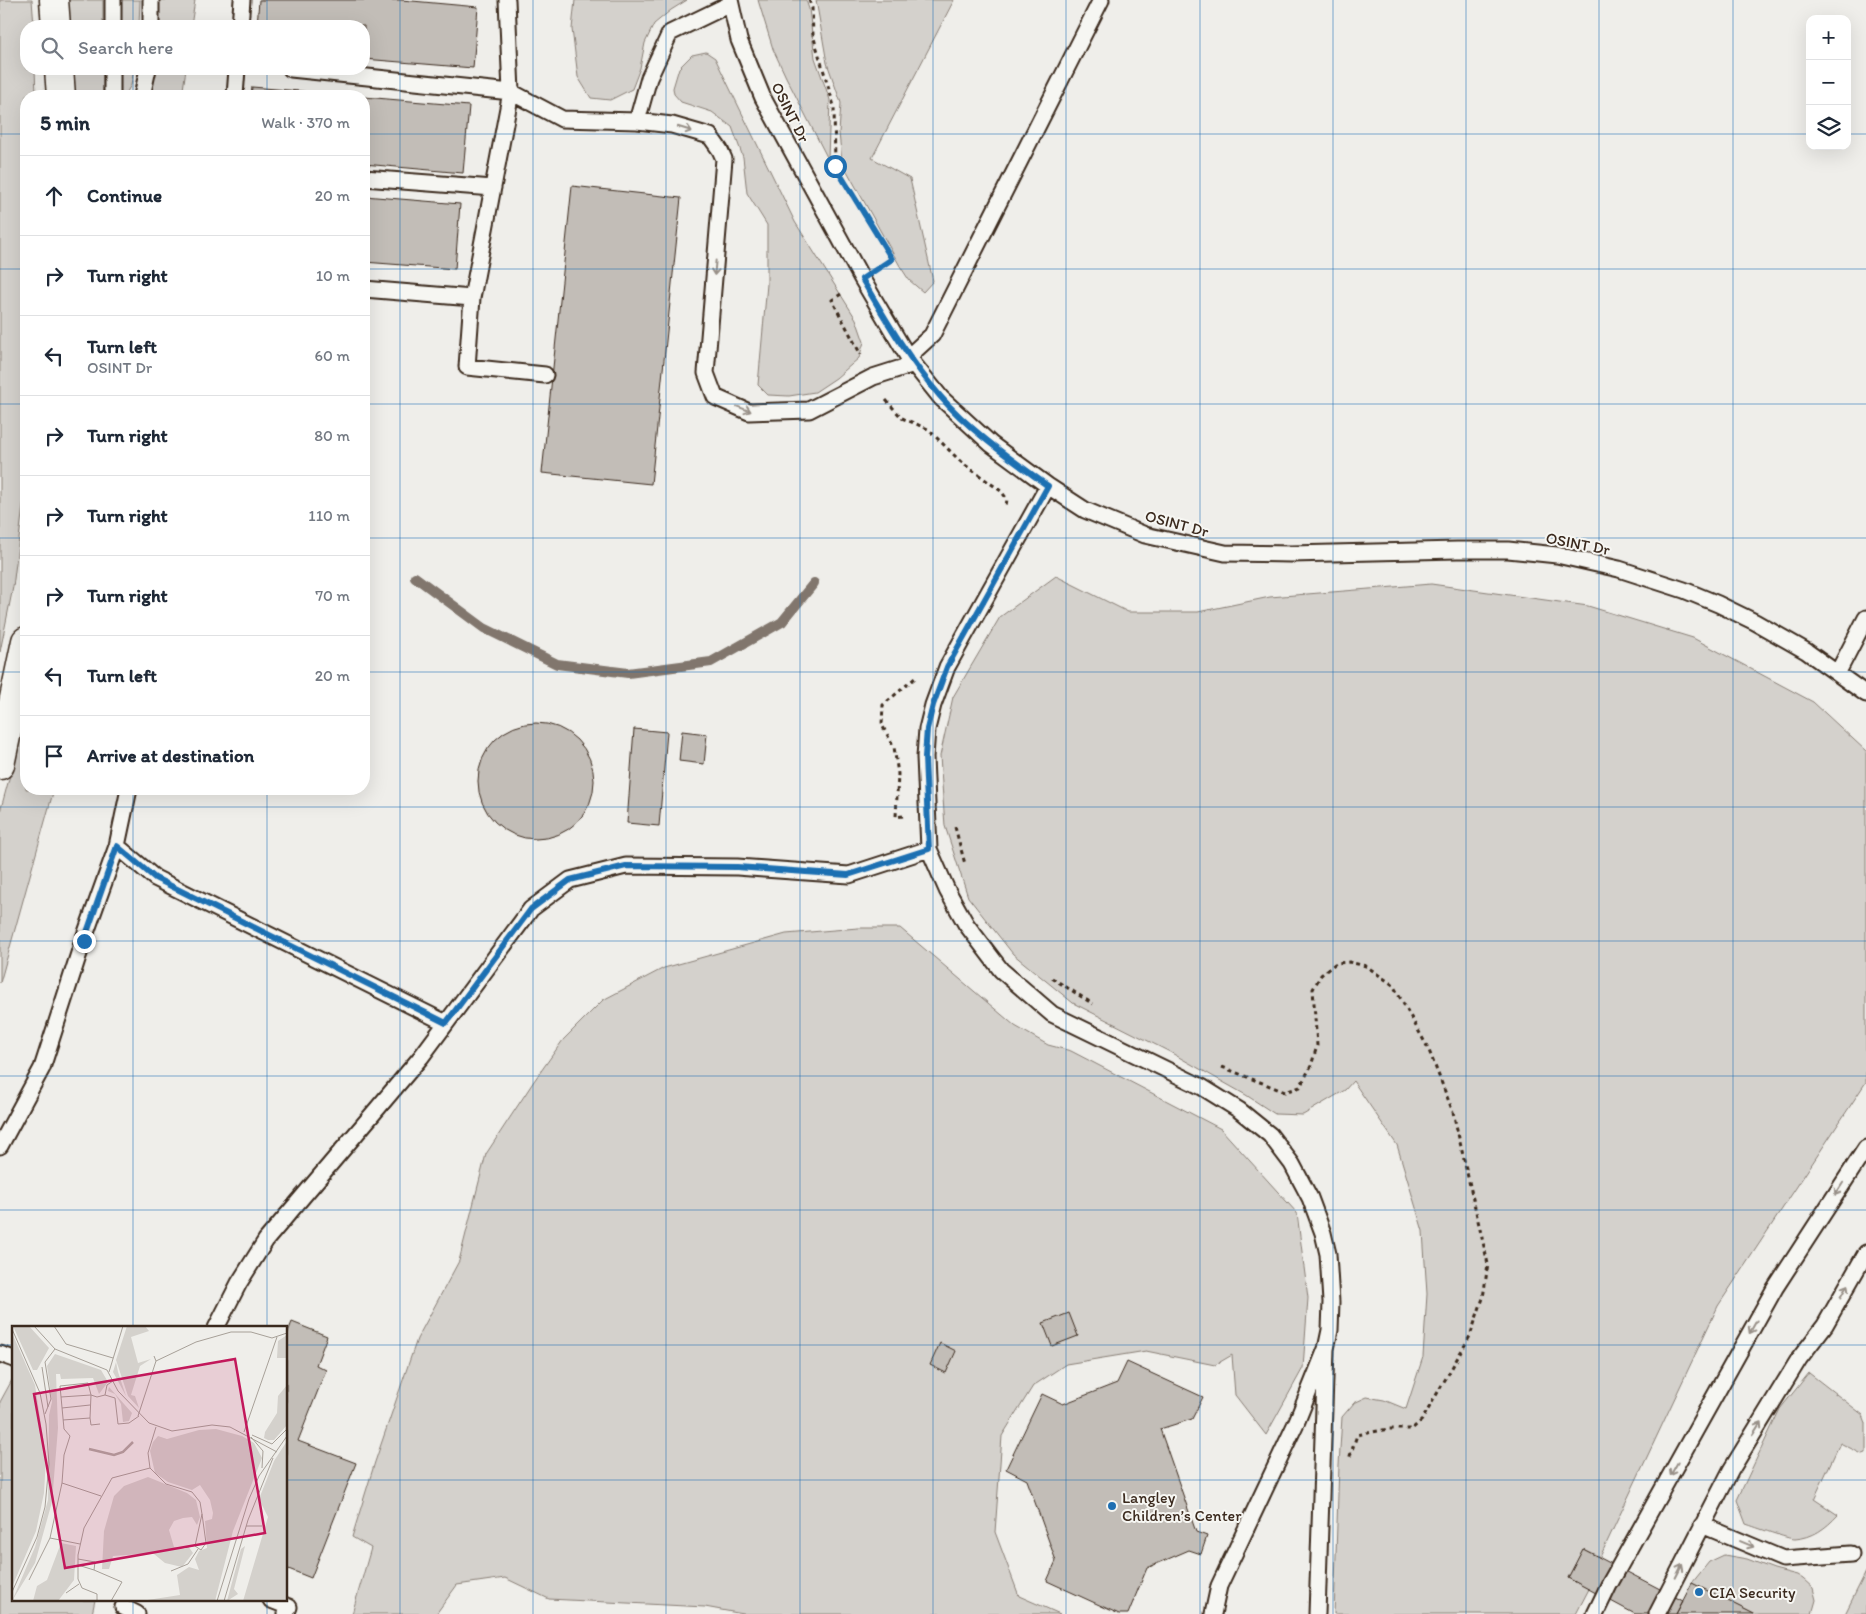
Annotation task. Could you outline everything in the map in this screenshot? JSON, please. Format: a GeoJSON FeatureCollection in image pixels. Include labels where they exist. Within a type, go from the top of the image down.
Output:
{"type":"FeatureCollection","features":[{"type":"Feature","properties":{"kind":"street"},"geometry":{"type":"LineString","coordinates":[[54,0],[56,20]]}},
{"type":"Feature","properties":{"kind":"street"},"geometry":{"type":"LineString","coordinates":[[59,75],[61,90]]}},
{"type":"Feature","properties":{"kind":"street"},"geometry":{"type":"LineString","coordinates":[[0,765],[20,670]]}},
{"type":"Feature","properties":{"kind":"lane"},"geometry":{"type":"LineString","coordinates":[[113,0],[113,20]]}},
{"type":"Feature","properties":{"kind":"lane"},"geometry":{"type":"LineString","coordinates":[[151,0],[151,20]]}},
{"type":"Feature","properties":{"kind":"lane"},"geometry":{"type":"LineString","coordinates":[[240,20],[242,0]]}},
{"type":"Feature","properties":{"kind":"lane"},"geometry":{"type":"LineString","coordinates":[[507,0],[511,92],[472,298],[467,366],[545,374]]}},
{"type":"Feature","properties":{"kind":"lane"},"geometry":{"type":"LineString","coordinates":[[348,75],[511,92],[562,119],[637,121],[672,125],[710,136],[724,158],[706,373],[715,397],[749,412],[809,410],[872,377],[911,360],[932,335],[1101,0]]}},
{"type":"Feature","properties":{"kind":"lane"},"geometry":{"type":"LineString","coordinates":[[637,121],[649,78],[670,33],[730,2]]}},
{"type":"Feature","properties":{"kind":"lane","name":"OSINT Dr"},"geometry":{"type":"LineString","coordinates":[[730,2],[739,40],[763,98],[862,279],[911,360],[941,398],[991,444],[1048,486],[1086,510],[1145,535],[1187,546],[1226,553],[1291,554],[1508,550],[1557,555],[1619,569],[1673,585],[1718,604],[1806,651],[1838,672],[1866,694]]}},
{"type":"Feature","properties":{"kind":"lane"},"geometry":{"type":"LineString","coordinates":[[112,75],[112,90]]}},
{"type":"Feature","properties":{"kind":"lane"},"geometry":{"type":"LineString","coordinates":[[143,90],[147,75]]}},
{"type":"Feature","properties":{"kind":"lane"},"geometry":{"type":"LineString","coordinates":[[235,90],[237,75]]}},
{"type":"Feature","properties":{"kind":"lane"},"geometry":{"type":"LineString","coordinates":[[370,178],[493,188]]}},
{"type":"Feature","properties":{"kind":"lane"},"geometry":{"type":"LineString","coordinates":[[370,290],[472,298]]}},
{"type":"Feature","properties":{"kind":"lane"},"geometry":{"type":"LineString","coordinates":[[1048,486],[947,667],[933,705],[927,729],[925,757],[929,849],[947,890],[966,924],[1001,970],[1052,1014],[1202,1087],[1239,1110],[1270,1134],[1292,1164],[1310,1198],[1323,1233],[1328,1254],[1331,1302],[1330,1330],[1326,1349],[1317,1614]]}},
{"type":"Feature","properties":{"kind":"lane"},"geometry":{"type":"LineString","coordinates":[[1838,672],[1866,618]]}},
{"type":"Feature","properties":{"kind":"lane"},"geometry":{"type":"LineString","coordinates":[[0,1146],[42,1068],[117,846],[128,795]]}},
{"type":"Feature","properties":{"kind":"lane"},"geometry":{"type":"LineString","coordinates":[[117,846],[155,878],[446,1023]]}},
{"type":"Feature","properties":{"kind":"lane"},"geometry":{"type":"LineString","coordinates":[[217,1326],[239,1283],[266,1240],[421,1057],[531,909],[570,880],[626,866],[737,867],[848,875],[929,849]]}},
{"type":"Feature","properties":{"kind":"lane"},"geometry":{"type":"LineString","coordinates":[[1595,1614],[1609,1585],[1775,1288],[1866,1148]]}},
{"type":"Feature","properties":{"kind":"lane"},"geometry":{"type":"LineString","coordinates":[[1657,1614],[1731,1470],[1799,1360],[1824,1325],[1866,1253]]}},
{"type":"Feature","properties":{"kind":"lane"},"geometry":{"type":"LineString","coordinates":[[1213,1614],[1220,1586],[1297,1421],[1326,1349]]}},
{"type":"Feature","properties":{"kind":"lane"},"geometry":{"type":"LineString","coordinates":[[0,1354],[12,1358]]}},
{"type":"Feature","properties":{"kind":"lane"},"geometry":{"type":"LineString","coordinates":[[1702,1525],[1783,1559],[1851,1554]]}},
{"type":"Feature","properties":{"kind":"lane"},"geometry":{"type":"LineString","coordinates":[[276,1602],[289,1607],[286,1614]]}},
{"type":"Feature","properties":{"kind":"path"},"geometry":{"type":"LineString","coordinates":[[809,0],[812,8],[813,35],[834,106],[835,166],[892,259],[832,300],[883,397],[902,418],[928,429],[961,462],[1001,491],[1008,499],[1006,508]]}},
{"type":"Feature","properties":{"kind":"path"},"geometry":{"type":"LineString","coordinates":[[919,674],[883,705],[882,725],[894,747],[898,774],[896,817],[950,811],[968,872]]}},
{"type":"Feature","properties":{"kind":"path"},"geometry":{"type":"LineString","coordinates":[[1214,1063],[1285,1092],[1300,1087],[1312,1066],[1317,1046],[1313,989],[1321,975],[1336,963],[1350,962],[1366,966],[1393,985],[1428,1048],[1453,1112],[1488,1264],[1483,1298],[1470,1336],[1422,1420],[1412,1429],[1388,1429],[1357,1435],[1349,1458],[1348,1468]]}},
{"type":"Feature","properties":{"kind":"path"},"geometry":{"type":"LineString","coordinates":[[1045,974],[1095,1005]]}},
{"type":"Feature","properties":{"kind":"shaded area"},"geometry":{"type":"Polygon","coordinates":[[[0,0],[32,0],[34,20],[20,20],[20,75],[35,75],[36,90],[20,90],[20,530],[13,587],[0,652],[0,0]]]}},
{"type":"Feature","properties":{"kind":"shaded area"},"geometry":{"type":"Polygon","coordinates":[[[66,0],[103,0],[103,20],[68,20],[66,0]]]}},
{"type":"Feature","properties":{"kind":"shaded area"},"geometry":{"type":"Polygon","coordinates":[[[121,0],[140,0],[139,20],[121,20],[121,0]]]}},
{"type":"Feature","properties":{"kind":"shaded area"},"geometry":{"type":"Polygon","coordinates":[[[157,0],[195,0],[192,20],[156,20],[157,0]]]}},
{"type":"Feature","properties":{"kind":"shaded area"},"geometry":{"type":"Polygon","coordinates":[[[575,0],[687,0],[654,24],[645,43],[640,68],[632,89],[610,100],[591,98],[578,77],[572,29],[575,0]]]}},
{"type":"Feature","properties":{"kind":"shaded area"},"geometry":{"type":"Polygon","coordinates":[[[758,0],[806,0],[809,9],[815,58],[830,100],[828,159],[773,49],[758,0]]]}},
{"type":"Feature","properties":{"kind":"shaded area"},"geometry":{"type":"Polygon","coordinates":[[[816,0],[954,0],[872,158],[910,179],[933,281],[923,292],[909,280],[900,266],[842,162],[839,133],[841,103],[827,63],[816,0]]]}},
{"type":"Feature","properties":{"kind":"shaded area"},"geometry":{"type":"Polygon","coordinates":[[[706,52],[715,58],[795,222],[856,319],[864,342],[859,358],[836,378],[815,392],[789,396],[768,395],[758,385],[767,284],[767,225],[747,193],[743,157],[732,127],[712,112],[681,102],[674,94],[673,88],[679,68],[692,55],[706,52]]]}},
{"type":"Feature","properties":{"kind":"shaded area"},"geometry":{"type":"Polygon","coordinates":[[[71,75],[103,75],[103,90],[73,90],[71,75]]]}},
{"type":"Feature","properties":{"kind":"shaded area"},"geometry":{"type":"Polygon","coordinates":[[[120,75],[133,75],[128,90],[120,90],[120,75]]]}},
{"type":"Feature","properties":{"kind":"shaded area"},"geometry":{"type":"Polygon","coordinates":[[[154,75],[185,75],[183,90],[153,90],[154,75]]]}},
{"type":"Feature","properties":{"kind":"shaded area"},"geometry":{"type":"Polygon","coordinates":[[[1056,576],[1128,612],[1198,612],[1270,597],[1431,584],[1588,606],[1693,638],[1813,702],[1866,751],[1866,1082],[1718,1306],[1600,1557],[1583,1549],[1568,1578],[1589,1589],[1576,1614],[1334,1614],[1342,1417],[1354,1403],[1367,1397],[1384,1400],[1406,1409],[1423,1357],[1427,1294],[1423,1231],[1397,1145],[1353,1081],[1345,1090],[1303,1115],[1275,1114],[1246,1095],[1168,1051],[1073,1003],[1013,954],[968,897],[945,826],[940,756],[953,697],[1000,617],[1056,576]]]}},
{"type":"Feature","properties":{"kind":"shaded area"},"geometry":{"type":"Polygon","coordinates":[[[20,736],[20,795],[52,795],[0,983],[0,812],[20,736]]]}},
{"type":"Feature","properties":{"kind":"shaded area"},"geometry":{"type":"Polygon","coordinates":[[[858,928],[900,928],[1015,1026],[1048,1045],[1071,1051],[1221,1129],[1297,1213],[1308,1298],[1303,1368],[1266,1435],[1235,1395],[1232,1355],[1215,1365],[1146,1351],[1066,1364],[1033,1386],[1002,1436],[995,1532],[1019,1596],[1060,1614],[743,1614],[705,1607],[549,1599],[505,1578],[457,1585],[436,1614],[352,1614],[371,1548],[352,1537],[375,1462],[417,1339],[459,1261],[486,1154],[563,1040],[603,1000],[664,968],[786,934],[858,928]]]}},
{"type":"Feature","properties":{"kind":"shaded area"},"geometry":{"type":"Polygon","coordinates":[[[1809,1373],[1863,1415],[1866,1423],[1866,1453],[1862,1454],[1840,1443],[1814,1499],[1838,1515],[1819,1532],[1808,1537],[1795,1539],[1746,1524],[1737,1500],[1780,1409],[1809,1373]]]}},
{"type":"Feature","properties":{"kind":"shaded area"},"geometry":{"type":"Polygon","coordinates":[[[12,1380],[12,1602],[95,1602],[92,1614],[0,1614],[0,1402],[12,1380]]]}},
{"type":"Feature","properties":{"kind":"shaded area"},"geometry":{"type":"Polygon","coordinates":[[[1724,1555],[1747,1559],[1797,1575],[1803,1579],[1813,1588],[1816,1600],[1812,1614],[1754,1614],[1692,1583],[1709,1562],[1724,1555]]]}},
{"type":"Feature","properties":{"kind":"shaded area"},"geometry":{"type":"Polygon","coordinates":[[[1866,1572],[1866,1614],[1845,1614],[1866,1572]]]}},
{"type":"Feature","properties":{"kind":"building"},"geometry":{"type":"Polygon","coordinates":[[[259,0],[401,0],[478,7],[473,68],[370,59],[370,20],[257,20],[259,0]]]}},
{"type":"Feature","properties":{"kind":"building"},"geometry":{"type":"Polygon","coordinates":[[[252,87],[288,90],[252,90],[252,87]]]}},
{"type":"Feature","properties":{"kind":"building"},"geometry":{"type":"Polygon","coordinates":[[[370,98],[469,106],[463,173],[370,165],[370,98]]]}},
{"type":"Feature","properties":{"kind":"building"},"geometry":{"type":"Polygon","coordinates":[[[572,186],[681,198],[651,484],[542,473],[572,186]]]}},
{"type":"Feature","properties":{"kind":"building"},"geometry":{"type":"Polygon","coordinates":[[[370,196],[460,204],[455,269],[370,262],[370,196]]]}},
{"type":"Feature","properties":{"kind":"building"},"geometry":{"type":"Polygon","coordinates":[[[536,723],[558,728],[577,740],[589,759],[594,781],[589,803],[577,822],[558,834],[536,839],[514,834],[495,822],[483,803],[478,781],[483,759],[495,740],[514,728],[536,723]]]}},
{"type":"Feature","properties":{"kind":"building"},"geometry":{"type":"Polygon","coordinates":[[[634,729],[667,732],[659,826],[627,823],[634,729]]]}},
{"type":"Feature","properties":{"kind":"building"},"geometry":{"type":"Polygon","coordinates":[[[682,731],[707,734],[704,764],[679,761],[682,731]]]}},
{"type":"Feature","properties":{"kind":"building"},"geometry":{"type":"Polygon","coordinates":[[[1069,1313],[1078,1336],[1052,1346],[1043,1323],[1069,1313]]]}},
{"type":"Feature","properties":{"kind":"building"},"geometry":{"type":"Polygon","coordinates":[[[292,1322],[327,1336],[316,1365],[326,1370],[298,1441],[356,1463],[311,1578],[288,1569],[288,1332],[292,1322]]]}},
{"type":"Feature","properties":{"kind":"building"},"geometry":{"type":"Polygon","coordinates":[[[940,1343],[956,1351],[946,1373],[930,1365],[940,1343]]]}},
{"type":"Feature","properties":{"kind":"building","name":"Langley Children’s Center"},"geometry":{"type":"Polygon","coordinates":[[[1127,1362],[1203,1397],[1192,1419],[1160,1429],[1196,1532],[1207,1536],[1201,1554],[1189,1550],[1147,1568],[1128,1614],[1119,1614],[1047,1581],[1056,1561],[1027,1480],[1006,1469],[1042,1394],[1063,1404],[1117,1383],[1127,1362]]]}},
{"type":"Feature","properties":{"kind":"building"},"geometry":{"type":"Polygon","coordinates":[[[1583,1549],[1683,1601],[1676,1614],[1635,1614],[1568,1578],[1583,1549]]]}},
{"type":"Feature","properties":{"kind":"building","name":"CIA Security"},"geometry":{"type":"Polygon","coordinates":[[[1692,1583],[1754,1614],[1676,1614],[1692,1583]]]}},
{"type":"Feature","properties":{"kind":"waterway"},"geometry":{"type":"LineString","coordinates":[[415,577],[484,628],[557,664],[628,673],[711,662],[782,622],[814,583]]}},
{"type":"Feature","properties":{"kind":"place","name":"Langley Children’s Center"},"geometry":{"type":"Point","coordinates":[1112,1506]}},
{"type":"Feature","properties":{"kind":"place","name":"CIA Security"},"geometry":{"type":"Point","coordinates":[1699,1592]}},
{"type":"Feature","properties":{"kind":"route"},"geometry":{"type":"LineString","coordinates":[[84,941],[117,846],[155,878],[446,1023],[531,909],[570,880],[626,866],[737,867],[848,875],[929,849],[925,757],[927,729],[933,705],[947,667],[1048,486],[991,444],[941,398],[908,357],[862,279],[892,259],[835,166]]}}]}
